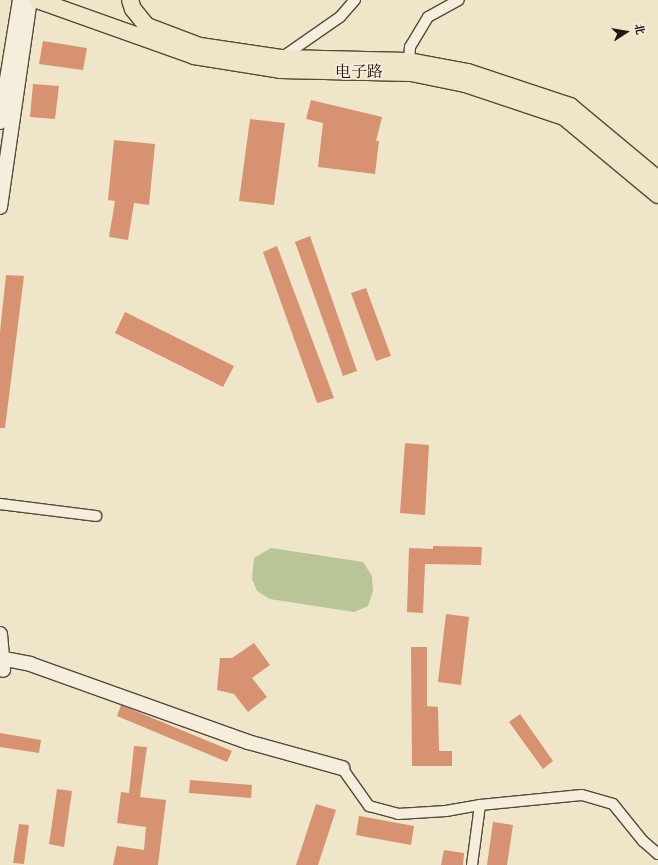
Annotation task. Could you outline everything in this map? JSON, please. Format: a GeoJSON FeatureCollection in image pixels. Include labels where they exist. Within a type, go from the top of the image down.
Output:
{"type":"FeatureCollection","features":[{"type":"Feature","properties":{"kind":"main road","name":"电子路"},"geometry":{"type":"LineString","coordinates":[[37,0],[194,56],[280,70],[411,73],[465,84],[564,117],[658,195]]}},
{"type":"Feature","properties":{"kind":"main road","name":"电子路"},"geometry":{"type":"LineString","coordinates":[[130,0],[133,9],[147,26],[200,46],[281,58],[410,61],[468,72],[570,106],[658,179]]}},
{"type":"Feature","properties":{"kind":"street"},"geometry":{"type":"LineString","coordinates":[[0,122],[20,0]]}},
{"type":"Feature","properties":{"kind":"street"},"geometry":{"type":"LineString","coordinates":[[0,207],[30,0]]}},
{"type":"Feature","properties":{"kind":"street"},"geometry":{"type":"LineString","coordinates":[[281,58],[340,17],[355,0]]}},
{"type":"Feature","properties":{"kind":"street"},"geometry":{"type":"LineString","coordinates":[[410,61],[410,47],[428,17],[459,0]]}},
{"type":"Feature","properties":{"kind":"street"},"geometry":{"type":"LineString","coordinates":[[0,504],[96,516]]}},
{"type":"Feature","properties":{"kind":"street"},"geometry":{"type":"LineString","coordinates":[[0,634],[1,664],[30,664],[248,742],[342,768],[369,806],[398,814],[446,811],[480,805],[582,795],[613,804],[643,841],[658,854]]}},
{"type":"Feature","properties":{"kind":"street"},"geometry":{"type":"LineString","coordinates":[[472,865],[480,805]]}},
{"type":"Feature","properties":{"kind":"green space"},"geometry":{"type":"Polygon","coordinates":[[[271,548],[363,562],[372,576],[373,591],[368,606],[354,612],[270,599],[257,591],[252,579],[254,558],[271,548]]]}},
{"type":"Feature","properties":{"kind":"building"},"geometry":{"type":"Polygon","coordinates":[[[43,41],[87,48],[83,70],[39,64],[43,41]]]}},
{"type":"Feature","properties":{"kind":"building"},"geometry":{"type":"Polygon","coordinates":[[[33,84],[59,86],[55,119],[30,117],[33,84]]]}},
{"type":"Feature","properties":{"kind":"building"},"geometry":{"type":"Polygon","coordinates":[[[311,100],[382,117],[376,141],[379,141],[375,174],[318,167],[323,123],[306,119],[311,100]]]}},
{"type":"Feature","properties":{"kind":"building"},"geometry":{"type":"Polygon","coordinates":[[[250,119],[285,123],[274,205],[239,201],[250,119]]]}},
{"type":"Feature","properties":{"kind":"building"},"geometry":{"type":"Polygon","coordinates":[[[114,140],[155,144],[149,205],[134,203],[128,240],[109,237],[115,201],[108,200],[114,140]]]}},
{"type":"Feature","properties":{"kind":"building"},"geometry":{"type":"Polygon","coordinates":[[[310,236],[357,371],[343,376],[295,242],[310,236]]]}},
{"type":"Feature","properties":{"kind":"building"},"geometry":{"type":"Polygon","coordinates":[[[277,246],[334,398],[317,403],[263,252],[277,246]]]}},
{"type":"Feature","properties":{"kind":"building"},"geometry":{"type":"Polygon","coordinates":[[[6,275],[24,276],[5,428],[0,428],[0,332],[6,275]]]}},
{"type":"Feature","properties":{"kind":"building"},"geometry":{"type":"Polygon","coordinates":[[[366,288],[391,356],[376,361],[351,293],[366,288]]]}},
{"type":"Feature","properties":{"kind":"building"},"geometry":{"type":"Polygon","coordinates":[[[125,312],[234,366],[223,387],[115,333],[125,312]]]}},
{"type":"Feature","properties":{"kind":"building"},"geometry":{"type":"Polygon","coordinates":[[[405,443],[429,445],[425,515],[400,513],[405,443]]]}},
{"type":"Feature","properties":{"kind":"building"},"geometry":{"type":"Polygon","coordinates":[[[433,546],[482,547],[481,565],[425,564],[423,613],[407,612],[409,548],[433,549],[433,546]]]}},
{"type":"Feature","properties":{"kind":"building"},"geometry":{"type":"Polygon","coordinates":[[[446,614],[469,617],[461,685],[438,682],[446,614]]]}},
{"type":"Feature","properties":{"kind":"building"},"geometry":{"type":"Polygon","coordinates":[[[254,643],[270,665],[252,678],[267,697],[248,712],[234,694],[217,690],[220,658],[232,658],[254,643]]]}},
{"type":"Feature","properties":{"kind":"building"},"geometry":{"type":"Polygon","coordinates":[[[411,647],[427,647],[427,706],[438,707],[439,751],[452,751],[452,766],[412,766],[411,647]]]}},
{"type":"Feature","properties":{"kind":"building"},"geometry":{"type":"Polygon","coordinates":[[[121,705],[232,751],[227,762],[117,716],[121,705]]]}},
{"type":"Feature","properties":{"kind":"building"},"geometry":{"type":"Polygon","coordinates":[[[520,714],[553,761],[543,769],[509,722],[520,714]]]}},
{"type":"Feature","properties":{"kind":"building"},"geometry":{"type":"Polygon","coordinates":[[[0,733],[41,740],[39,753],[0,747],[0,733]]]}},
{"type":"Feature","properties":{"kind":"building"},"geometry":{"type":"Polygon","coordinates":[[[134,746],[147,747],[140,797],[166,800],[158,865],[113,865],[117,846],[144,850],[146,827],[117,823],[121,792],[129,793],[134,746]]]}},
{"type":"Feature","properties":{"kind":"building"},"geometry":{"type":"Polygon","coordinates":[[[190,780],[252,785],[251,798],[189,793],[190,780]]]}},
{"type":"Feature","properties":{"kind":"building"},"geometry":{"type":"Polygon","coordinates":[[[57,789],[72,791],[64,847],[49,844],[57,789]]]}},
{"type":"Feature","properties":{"kind":"building"},"geometry":{"type":"Polygon","coordinates":[[[316,804],[336,810],[318,865],[296,865],[316,804]]]}},
{"type":"Feature","properties":{"kind":"building"},"geometry":{"type":"Polygon","coordinates":[[[359,816],[414,826],[411,845],[356,835],[359,816]]]}},
{"type":"Feature","properties":{"kind":"building"},"geometry":{"type":"Polygon","coordinates":[[[493,822],[513,825],[507,865],[487,865],[493,822]]]}},
{"type":"Feature","properties":{"kind":"building"},"geometry":{"type":"Polygon","coordinates":[[[19,824],[29,825],[24,864],[13,863],[19,824]]]}},
{"type":"Feature","properties":{"kind":"building"},"geometry":{"type":"Polygon","coordinates":[[[444,850],[464,853],[463,865],[441,865],[444,850]]]}}]}
